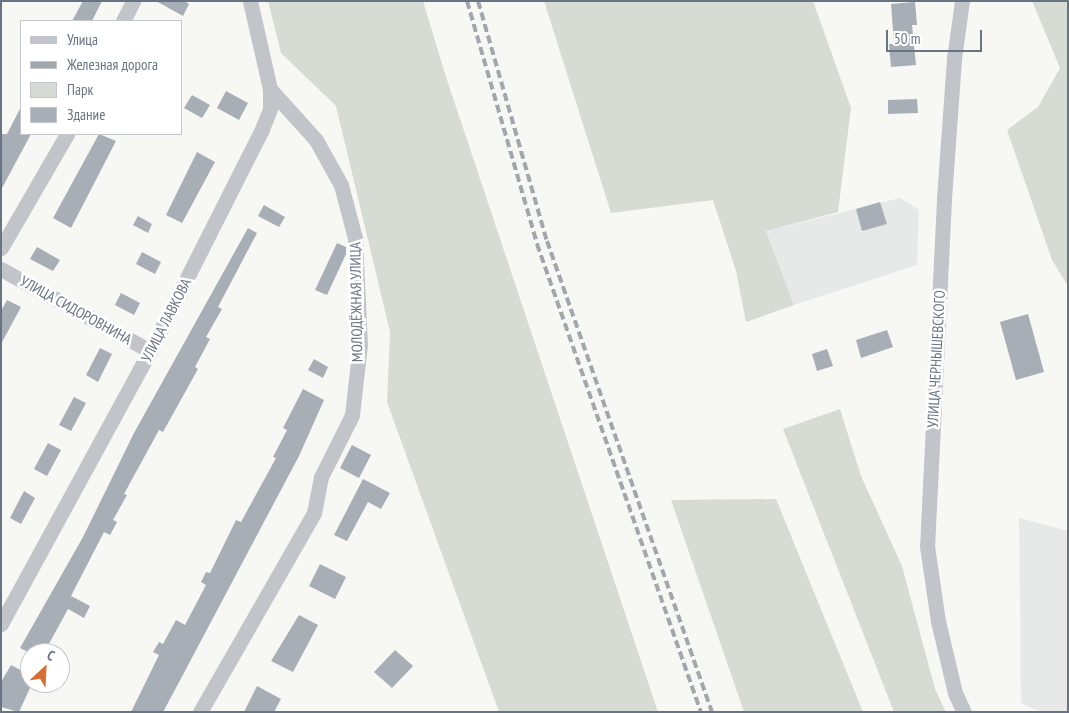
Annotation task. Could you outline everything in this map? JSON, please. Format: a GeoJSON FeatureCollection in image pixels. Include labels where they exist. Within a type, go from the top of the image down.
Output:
{"type":"FeatureCollection","features":[{"type":"Feature","properties":{"kind":"street"},"geometry":{"type":"LineString","coordinates":[[124,20],[133,1]]}},
{"type":"Feature","properties":{"kind":"street","name":"УЛИЦА ЛАВКОВА"},"geometry":{"type":"LineString","coordinates":[[1,624],[150,351],[262,129],[270,109],[270,89],[250,1]]}},
{"type":"Feature","properties":{"kind":"street","name":"УЛИЦА ЧЕРНЫШЕВСКОГО"},"geometry":{"type":"LineString","coordinates":[[962,1],[954,60],[948,144],[927,546],[938,621],[955,693],[964,712]]}},
{"type":"Feature","properties":{"kind":"street","name":"МОЛОДЁЖНАЯ УЛИЦА"},"geometry":{"type":"LineString","coordinates":[[200,712],[314,513],[322,477],[352,415],[360,345],[355,238],[341,185],[316,140],[270,89]]}},
{"type":"Feature","properties":{"kind":"street"},"geometry":{"type":"LineString","coordinates":[[1,248],[66,135]]}},
{"type":"Feature","properties":{"kind":"street","name":"УЛИЦА СИДОРОВНИНА"},"geometry":{"type":"LineString","coordinates":[[1,269],[150,351]]}},
{"type":"Feature","properties":{"kind":"shaded area"},"geometry":{"type":"Polygon","coordinates":[[[900,198],[919,210],[917,265],[794,305],[766,231],[900,198]]]}},
{"type":"Feature","properties":{"kind":"shaded area"},"geometry":{"type":"Polygon","coordinates":[[[1019,518],[1068,531],[1068,712],[1040,712],[1021,703],[1019,518]]]}},
{"type":"Feature","properties":{"kind":"green space"},"geometry":{"type":"Polygon","coordinates":[[[268,1],[423,1],[446,77],[658,712],[499,712],[387,402],[390,332],[336,106],[281,53],[268,1]]]}},
{"type":"Feature","properties":{"kind":"green space"},"geometry":{"type":"Polygon","coordinates":[[[544,1],[813,1],[851,108],[838,212],[766,231],[794,305],[746,322],[736,271],[713,200],[611,213],[544,1]]]}},
{"type":"Feature","properties":{"kind":"green space"},"geometry":{"type":"Polygon","coordinates":[[[1032,1],[1068,1],[1068,286],[1052,260],[1007,130],[1038,107],[1060,68],[1032,1]]]}},
{"type":"Feature","properties":{"kind":"green space"},"geometry":{"type":"Polygon","coordinates":[[[840,409],[861,476],[902,566],[935,689],[946,712],[894,712],[783,429],[840,409]]]}},
{"type":"Feature","properties":{"kind":"green space"},"geometry":{"type":"Polygon","coordinates":[[[776,499],[863,712],[744,712],[671,500],[776,499]]]}},
{"type":"Feature","properties":{"kind":"building"},"geometry":{"type":"Polygon","coordinates":[[[83,1],[102,1],[92,20],[73,20],[83,1]]]}},
{"type":"Feature","properties":{"kind":"building"},"geometry":{"type":"Polygon","coordinates":[[[156,1],[184,1],[189,4],[183,16],[156,1]]]}},
{"type":"Feature","properties":{"kind":"building"},"geometry":{"type":"Polygon","coordinates":[[[915,2],[917,25],[912,25],[916,65],[891,67],[889,44],[894,44],[891,4],[915,2]]]}},
{"type":"Feature","properties":{"kind":"building"},"geometry":{"type":"Polygon","coordinates":[[[226,91],[248,103],[239,120],[217,108],[226,91]]]}},
{"type":"Feature","properties":{"kind":"building"},"geometry":{"type":"Polygon","coordinates":[[[192,95],[210,105],[202,118],[184,108],[192,95]]]}},
{"type":"Feature","properties":{"kind":"building"},"geometry":{"type":"Polygon","coordinates":[[[917,99],[918,113],[888,114],[888,100],[917,99]]]}},
{"type":"Feature","properties":{"kind":"building"},"geometry":{"type":"Polygon","coordinates":[[[20,109],[20,135],[30,135],[1,190],[1,134],[7,134],[20,109]]]}},
{"type":"Feature","properties":{"kind":"building"},"geometry":{"type":"Polygon","coordinates":[[[98,135],[116,141],[71,228],[53,218],[98,135]]]}},
{"type":"Feature","properties":{"kind":"building"},"geometry":{"type":"Polygon","coordinates":[[[197,152],[215,162],[182,223],[166,215],[197,152]]]}},
{"type":"Feature","properties":{"kind":"building"},"geometry":{"type":"Polygon","coordinates":[[[880,202],[887,224],[862,231],[856,209],[880,202]]]}},
{"type":"Feature","properties":{"kind":"building"},"geometry":{"type":"Polygon","coordinates":[[[264,205],[285,217],[279,227],[258,216],[264,205]]]}},
{"type":"Feature","properties":{"kind":"building"},"geometry":{"type":"Polygon","coordinates":[[[138,216],[152,224],[148,233],[133,225],[138,216]]]}},
{"type":"Feature","properties":{"kind":"building"},"geometry":{"type":"Polygon","coordinates":[[[248,228],[257,233],[218,307],[222,309],[206,337],[210,339],[195,367],[198,369],[163,432],[159,430],[124,494],[127,495],[113,520],[117,522],[110,535],[104,532],[71,596],[90,606],[84,618],[68,609],[49,643],[23,643],[83,537],[134,433],[248,228]]]}},
{"type":"Feature","properties":{"kind":"building"},"geometry":{"type":"Polygon","coordinates":[[[337,243],[346,247],[346,254],[327,295],[315,290],[337,243]]]}},
{"type":"Feature","properties":{"kind":"building"},"geometry":{"type":"Polygon","coordinates":[[[37,247],[60,260],[53,271],[30,259],[37,247]]]}},
{"type":"Feature","properties":{"kind":"building"},"geometry":{"type":"Polygon","coordinates":[[[142,252],[161,262],[155,274],[136,264],[142,252]]]}},
{"type":"Feature","properties":{"kind":"building"},"geometry":{"type":"Polygon","coordinates":[[[121,293],[140,303],[134,315],[115,305],[121,293]]]}},
{"type":"Feature","properties":{"kind":"building"},"geometry":{"type":"Polygon","coordinates":[[[7,300],[21,307],[1,344],[1,311],[7,300]]]}},
{"type":"Feature","properties":{"kind":"building"},"geometry":{"type":"Polygon","coordinates":[[[1028,314],[1044,372],[1016,380],[1000,322],[1028,314]]]}},
{"type":"Feature","properties":{"kind":"building"},"geometry":{"type":"Polygon","coordinates":[[[887,330],[893,347],[861,358],[856,340],[887,330]]]}},
{"type":"Feature","properties":{"kind":"building"},"geometry":{"type":"Polygon","coordinates":[[[100,348],[112,354],[98,382],[86,375],[100,348]]]}},
{"type":"Feature","properties":{"kind":"building"},"geometry":{"type":"Polygon","coordinates":[[[827,349],[833,366],[817,371],[812,354],[827,349]]]}},
{"type":"Feature","properties":{"kind":"building"},"geometry":{"type":"Polygon","coordinates":[[[314,359],[328,367],[323,378],[308,370],[314,359]]]}},
{"type":"Feature","properties":{"kind":"building"},"geometry":{"type":"Polygon","coordinates":[[[303,389],[324,400],[299,456],[177,686],[163,712],[131,712],[159,655],[153,652],[159,642],[163,644],[176,620],[185,625],[206,585],[201,582],[206,572],[210,573],[236,520],[241,522],[276,458],[273,457],[287,430],[283,428],[303,389]]]}},
{"type":"Feature","properties":{"kind":"building"},"geometry":{"type":"Polygon","coordinates":[[[74,397],[86,403],[71,431],[59,425],[74,397]]]}},
{"type":"Feature","properties":{"kind":"building"},"geometry":{"type":"Polygon","coordinates":[[[48,443],[61,450],[47,476],[34,469],[48,443]]]}},
{"type":"Feature","properties":{"kind":"building"},"geometry":{"type":"Polygon","coordinates":[[[352,445],[371,455],[359,478],[340,468],[352,445]]]}},
{"type":"Feature","properties":{"kind":"building"},"geometry":{"type":"Polygon","coordinates":[[[363,479],[390,493],[381,509],[368,502],[347,541],[334,535],[363,479]]]}},
{"type":"Feature","properties":{"kind":"building"},"geometry":{"type":"Polygon","coordinates":[[[24,491],[35,498],[21,524],[10,518],[24,491]]]}},
{"type":"Feature","properties":{"kind":"building"},"geometry":{"type":"Polygon","coordinates":[[[320,564],[346,577],[335,599],[309,586],[320,564]]]}},
{"type":"Feature","properties":{"kind":"building"},"geometry":{"type":"Polygon","coordinates":[[[299,615],[318,625],[293,672],[271,661],[299,615]]]}},
{"type":"Feature","properties":{"kind":"building"},"geometry":{"type":"Polygon","coordinates":[[[395,650],[413,666],[392,688],[374,672],[395,650]]]}},
{"type":"Feature","properties":{"kind":"building"},"geometry":{"type":"Polygon","coordinates":[[[11,665],[20,670],[20,693],[28,693],[19,712],[1,707],[1,682],[11,665]]]}},
{"type":"Feature","properties":{"kind":"building"},"geometry":{"type":"Polygon","coordinates":[[[257,686],[281,699],[274,712],[244,712],[257,686]]]}},
{"type":"Feature","properties":{"kind":"railway"},"geometry":{"type":"LineString","coordinates":[[467,1],[537,244],[701,712]]}},
{"type":"Feature","properties":{"kind":"railway"},"geometry":{"type":"LineString","coordinates":[[478,1],[547,241],[712,712]]}}]}
